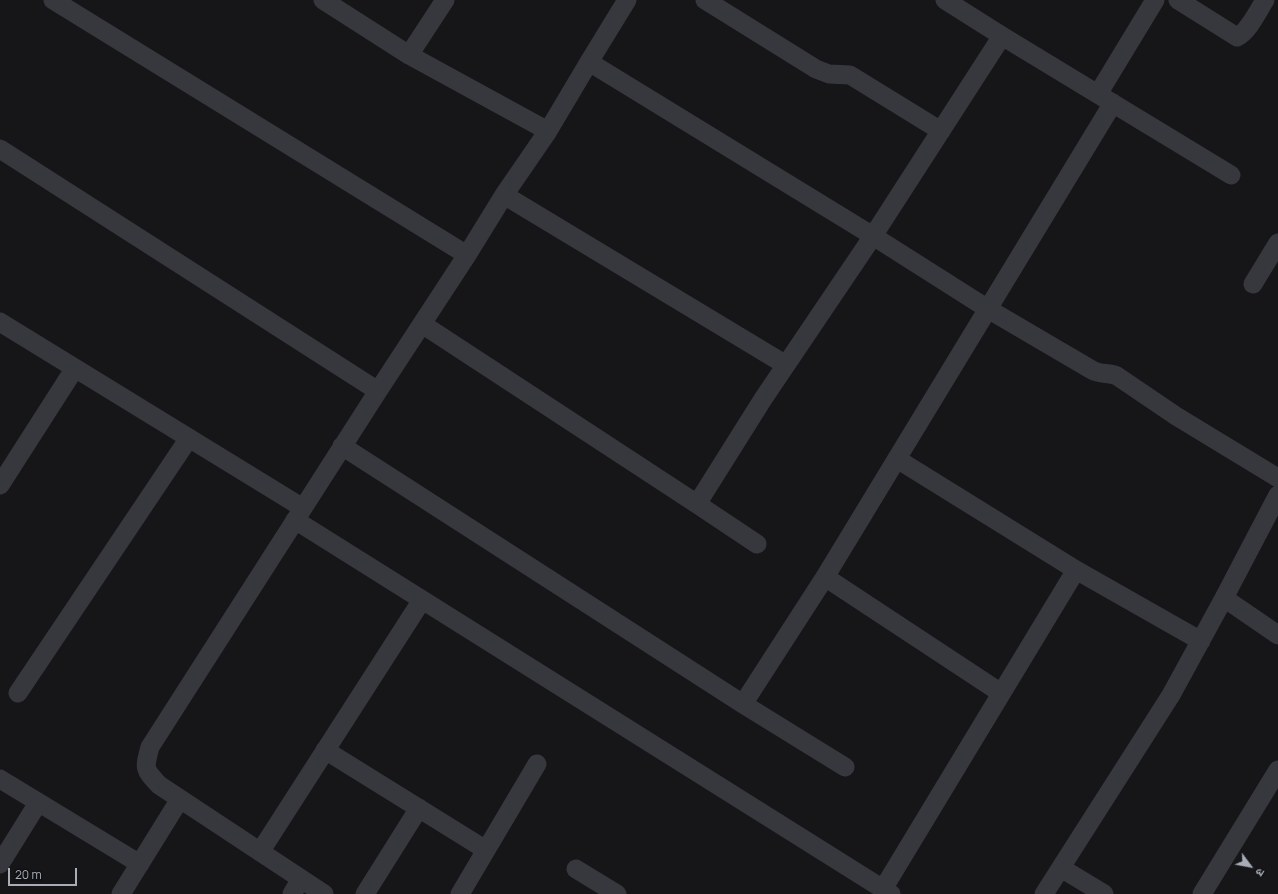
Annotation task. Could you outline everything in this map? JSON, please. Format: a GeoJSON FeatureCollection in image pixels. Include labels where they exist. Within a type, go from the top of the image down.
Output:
{"type":"FeatureCollection","features":[{"type":"Feature","properties":{"kind":"street"},"geometry":{"type":"LineString","coordinates":[[52,0],[467,255]]}},
{"type":"Feature","properties":{"kind":"street"},"geometry":{"type":"LineString","coordinates":[[323,0],[409,55],[548,131]]}},
{"type":"Feature","properties":{"kind":"street"},"geometry":{"type":"LineString","coordinates":[[409,55],[445,0]]}},
{"type":"Feature","properties":{"kind":"street"},"geometry":{"type":"LineString","coordinates":[[324,894],[296,886],[260,852],[160,785],[148,774],[145,765],[150,747],[342,446],[467,255],[504,195],[548,131],[627,0]]}},
{"type":"Feature","properties":{"kind":"street"},"geometry":{"type":"LineString","coordinates":[[705,0],[816,69],[829,74],[850,75],[941,131]]}},
{"type":"Feature","properties":{"kind":"street"},"geometry":{"type":"LineString","coordinates":[[945,0],[1230,175]]}},
{"type":"Feature","properties":{"kind":"street"},"geometry":{"type":"LineString","coordinates":[[743,704],[825,577],[988,309],[1106,98],[1155,0]]}},
{"type":"Feature","properties":{"kind":"street"},"geometry":{"type":"LineString","coordinates":[[1178,0],[1237,37],[1246,30],[1264,0]]}},
{"type":"Feature","properties":{"kind":"street"},"geometry":{"type":"LineString","coordinates":[[697,504],[763,399],[873,236],[1002,36]]}},
{"type":"Feature","properties":{"kind":"street"},"geometry":{"type":"LineString","coordinates":[[589,62],[873,236],[988,309],[1092,370],[1100,374],[1112,374],[1117,376],[1176,416],[1278,478]]}},
{"type":"Feature","properties":{"kind":"street"},"geometry":{"type":"LineString","coordinates":[[0,149],[378,391]]}},
{"type":"Feature","properties":{"kind":"street"},"geometry":{"type":"LineString","coordinates":[[504,195],[786,366]]}},
{"type":"Feature","properties":{"kind":"street"},"geometry":{"type":"LineString","coordinates":[[1253,284],[1278,243]]}},
{"type":"Feature","properties":{"kind":"street"},"geometry":{"type":"LineString","coordinates":[[0,322],[189,438],[422,600],[887,891],[1001,694],[1076,570]]}},
{"type":"Feature","properties":{"kind":"street"},"geometry":{"type":"LineString","coordinates":[[422,324],[757,544]]}},
{"type":"Feature","properties":{"kind":"street"},"geometry":{"type":"LineString","coordinates":[[0,485],[75,368]]}},
{"type":"Feature","properties":{"kind":"street"},"geometry":{"type":"LineString","coordinates":[[18,692],[189,438]]}},
{"type":"Feature","properties":{"kind":"street"},"geometry":{"type":"LineString","coordinates":[[342,446],[743,704],[845,767]]}},
{"type":"Feature","properties":{"kind":"street"},"geometry":{"type":"LineString","coordinates":[[897,459],[1076,570],[1200,640]]}},
{"type":"Feature","properties":{"kind":"street"},"geometry":{"type":"LineString","coordinates":[[1044,894],[1171,695],[1278,495]]}},
{"type":"Feature","properties":{"kind":"street"},"geometry":{"type":"LineString","coordinates":[[825,577],[1001,694]]}},
{"type":"Feature","properties":{"kind":"street"},"geometry":{"type":"LineString","coordinates":[[1224,598],[1278,634]]}},
{"type":"Feature","properties":{"kind":"street"},"geometry":{"type":"LineString","coordinates":[[260,852],[422,600]]}},
{"type":"Feature","properties":{"kind":"street"},"geometry":{"type":"LineString","coordinates":[[325,750],[486,850]]}},
{"type":"Feature","properties":{"kind":"street"},"geometry":{"type":"LineString","coordinates":[[460,894],[537,764]]}},
{"type":"Feature","properties":{"kind":"street"},"geometry":{"type":"LineString","coordinates":[[1202,894],[1278,770]]}},
{"type":"Feature","properties":{"kind":"street"},"geometry":{"type":"LineString","coordinates":[[0,779],[140,864]]}},
{"type":"Feature","properties":{"kind":"street"},"geometry":{"type":"LineString","coordinates":[[121,894],[180,799]]}},
{"type":"Feature","properties":{"kind":"street"},"geometry":{"type":"LineString","coordinates":[[0,864],[38,803]]}},
{"type":"Feature","properties":{"kind":"street"},"geometry":{"type":"LineString","coordinates":[[365,894],[418,808]]}},
{"type":"Feature","properties":{"kind":"street"},"geometry":{"type":"LineString","coordinates":[[1061,868],[1104,894]]}},
{"type":"Feature","properties":{"kind":"street"},"geometry":{"type":"LineString","coordinates":[[576,869],[617,894]]}}]}
